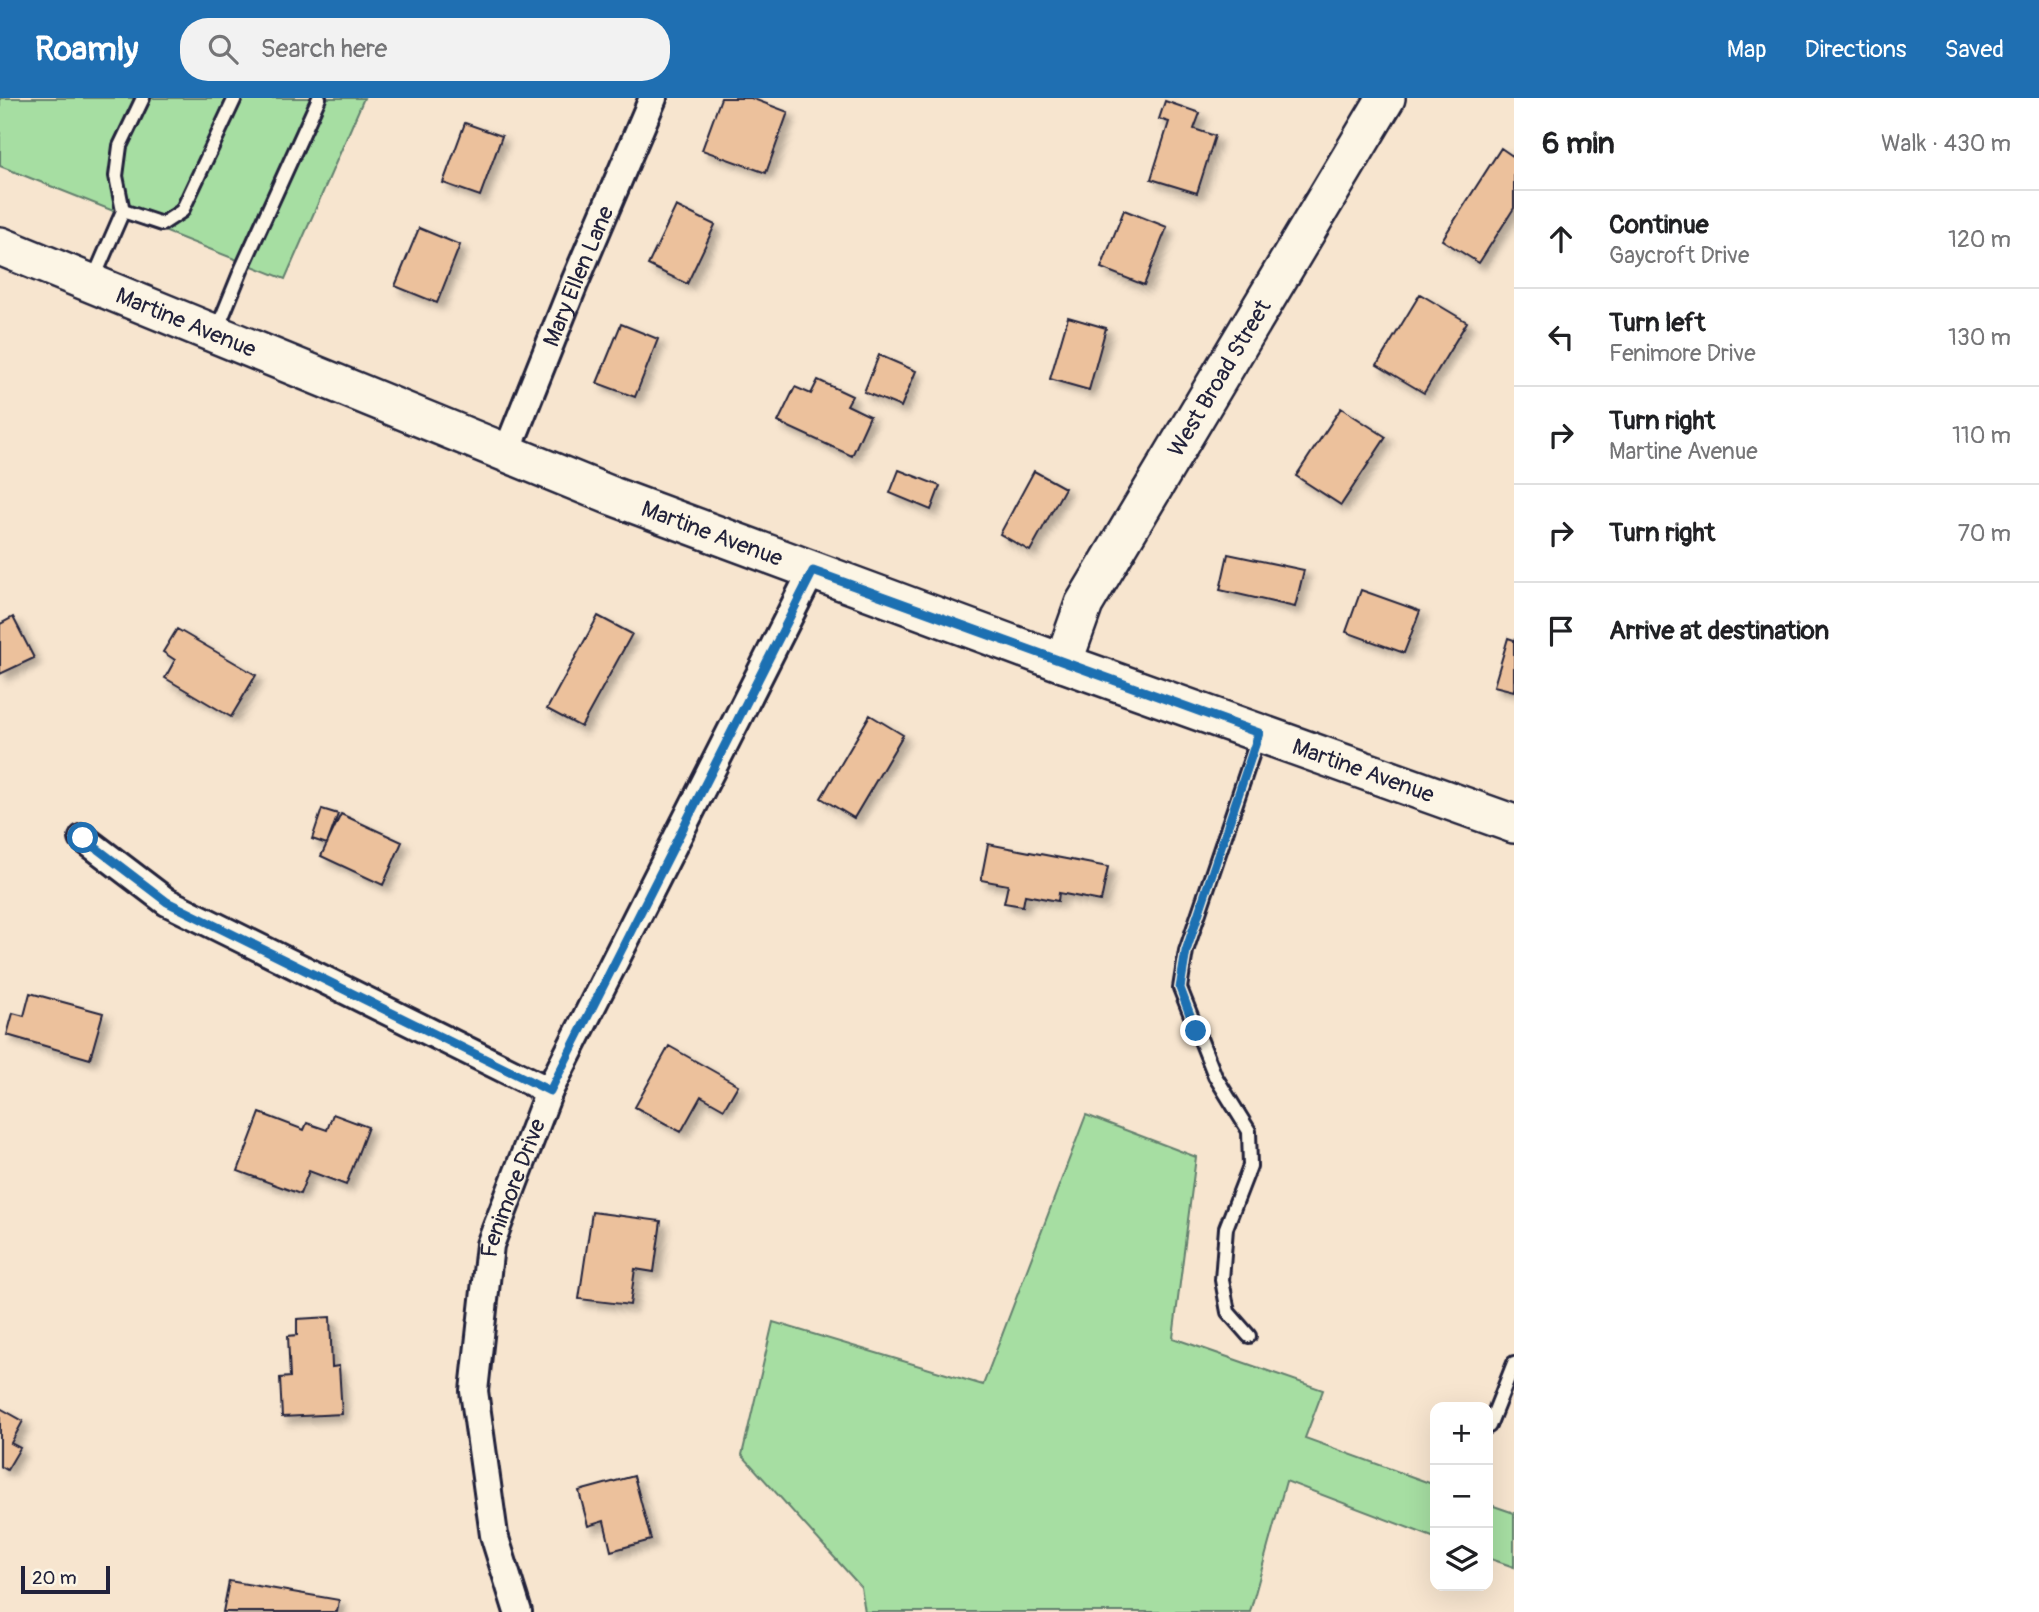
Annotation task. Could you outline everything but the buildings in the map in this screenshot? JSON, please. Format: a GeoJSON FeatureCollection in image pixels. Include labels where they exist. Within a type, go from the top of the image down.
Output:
{"type":"FeatureCollection","features":[{"type":"Feature","properties":{"kind":"main road","name":"West Broad Street"},"geometry":{"type":"LineString","coordinates":[[1063,663],[1084,604],[1386,98]]}},
{"type":"Feature","properties":{"kind":"main road","name":"Martine Avenue"},"geometry":{"type":"LineString","coordinates":[[0,246],[612,496],[1063,663],[1514,824]]}},
{"type":"Feature","properties":{"kind":"street","name":"Mary Ellen Lane"},"geometry":{"type":"LineString","coordinates":[[506,454],[653,98]]}},
{"type":"Feature","properties":{"kind":"street","name":"Fenimore Drive"},"geometry":{"type":"LineString","coordinates":[[518,1612],[494,1535],[474,1391],[490,1245],[550,1091],[813,571]]}},
{"type":"Feature","properties":{"kind":"street"},"geometry":{"type":"LineString","coordinates":[[83,838],[167,902],[550,1091]]}},
{"type":"Feature","properties":{"kind":"lane"},"geometry":{"type":"LineString","coordinates":[[91,284],[123,211],[116,176],[120,146],[143,98]]}},
{"type":"Feature","properties":{"kind":"lane"},"geometry":{"type":"LineString","coordinates":[[123,211],[162,224],[182,211],[236,98]]}},
{"type":"Feature","properties":{"kind":"lane"},"geometry":{"type":"LineString","coordinates":[[215,334],[319,98]]}},
{"type":"Feature","properties":{"kind":"lane"},"geometry":{"type":"LineString","coordinates":[[1249,1336],[1228,1312],[1222,1280],[1226,1228],[1250,1166],[1250,1131],[1215,1076],[1180,988],[1186,951],[1259,733]]}},
{"type":"Feature","properties":{"kind":"lane"},"geometry":{"type":"LineString","coordinates":[[1493,1416],[1514,1363]]}},
{"type":"Feature","properties":{"kind":"green space"},"geometry":{"type":"Polygon","coordinates":[[[0,98],[364,98],[285,279],[0,166],[0,98]]]}},
{"type":"Feature","properties":{"kind":"green space"},"geometry":{"type":"Polygon","coordinates":[[[1086,1115],[1196,1157],[1173,1338],[1323,1390],[1305,1438],[1430,1483],[1430,1536],[1286,1481],[1250,1612],[865,1612],[861,1587],[742,1455],[773,1322],[983,1385],[1086,1115]]]}},
{"type":"Feature","properties":{"kind":"green space"},"geometry":{"type":"Polygon","coordinates":[[[1493,1506],[1514,1513],[1514,1567],[1493,1560],[1493,1506]]]}},
{"type":"Feature","properties":{"kind":"route"},"geometry":{"type":"LineString","coordinates":[[83,838],[167,902],[550,1091],[813,571],[1259,733],[1186,951],[1180,988],[1196,1031]]}}]}
